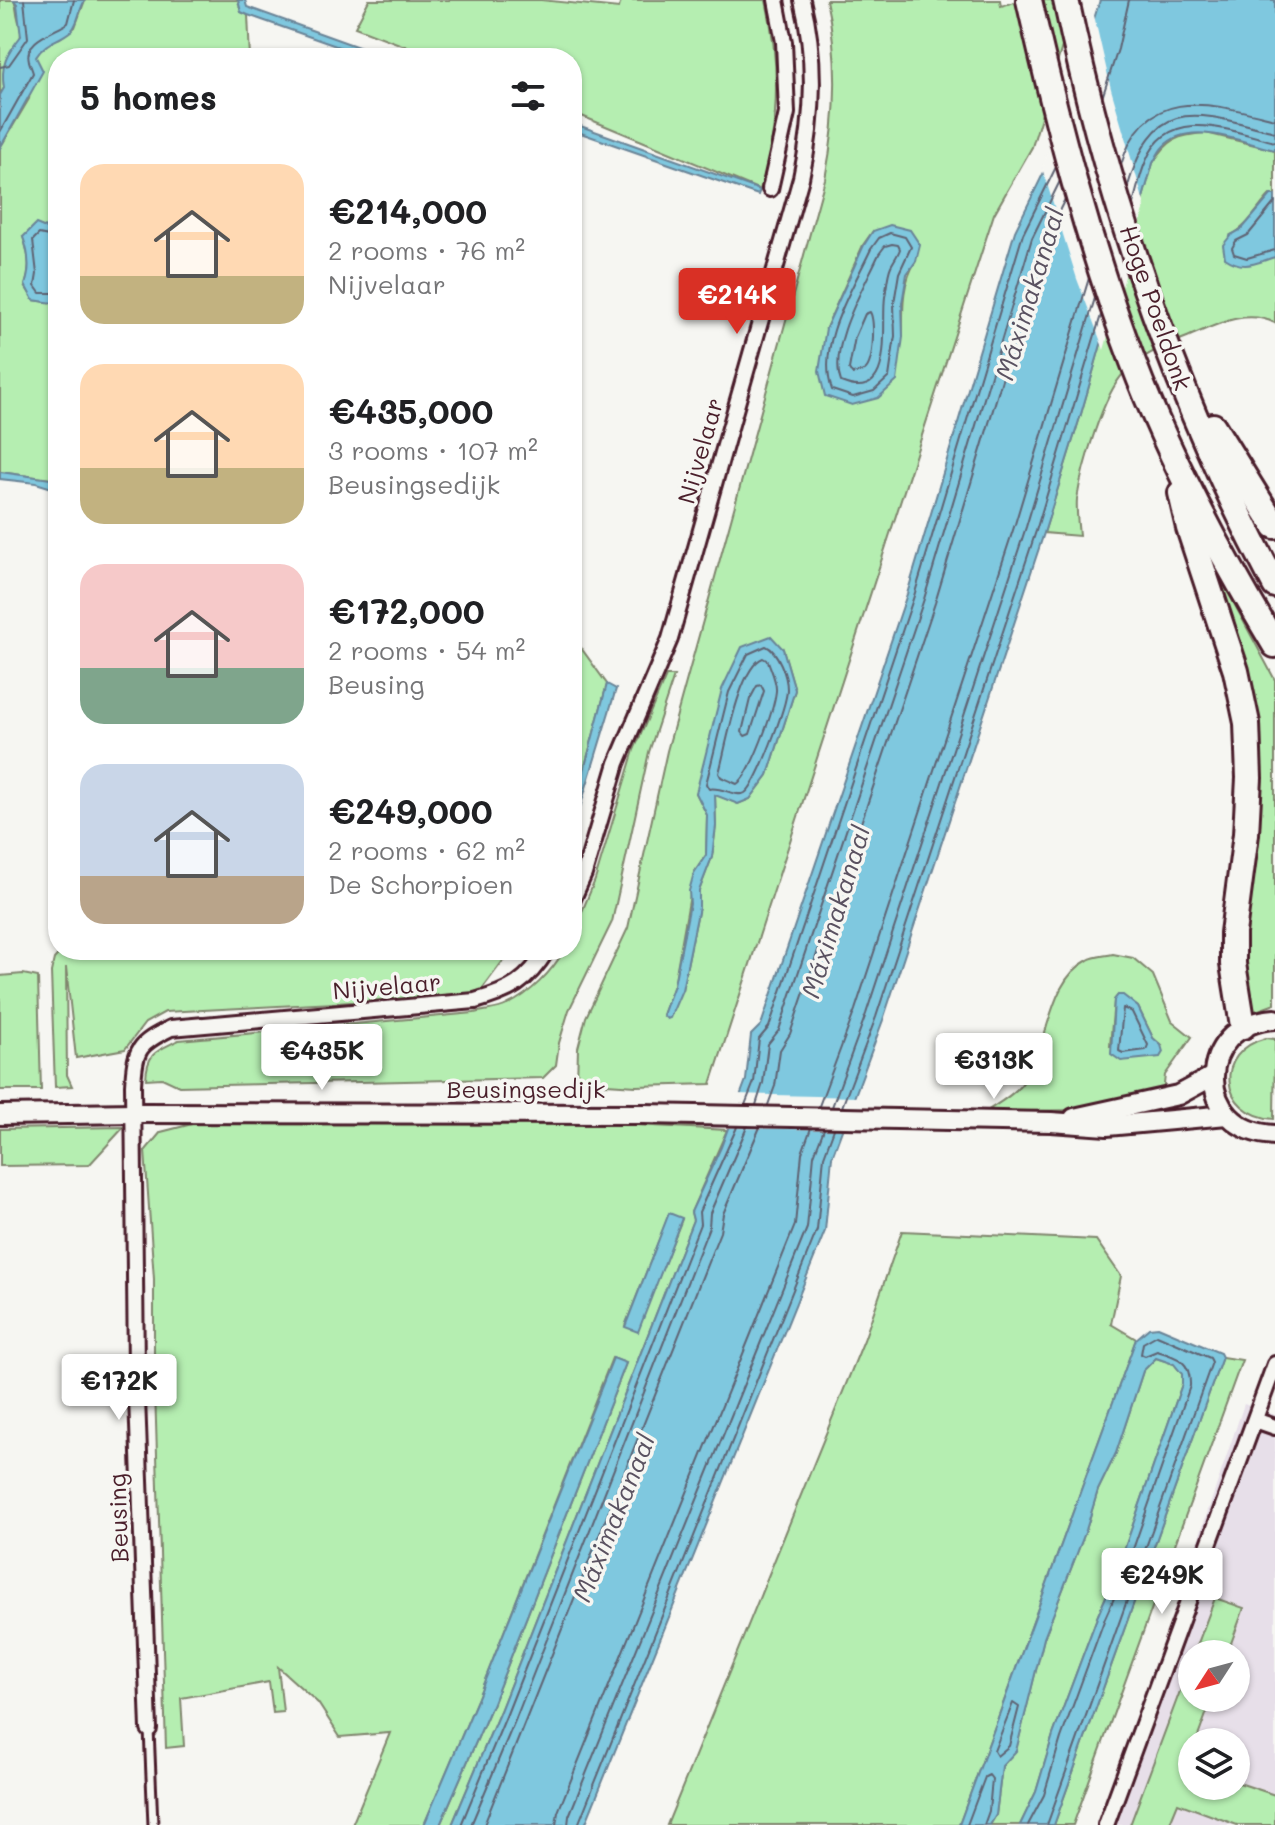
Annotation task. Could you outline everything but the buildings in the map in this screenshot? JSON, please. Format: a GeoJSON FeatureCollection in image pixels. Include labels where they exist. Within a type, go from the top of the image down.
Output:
{"type":"FeatureCollection","features":[{"type":"Feature","properties":{"kind":"highway","name":"Hoge Poeldonk"},"geometry":{"type":"LineString","coordinates":[[1029,0],[1050,93],[1090,239],[1134,364],[1173,455],[1227,561],[1275,645]]}},
{"type":"Feature","properties":{"kind":"highway","name":"Hoge Poeldonk"},"geometry":{"type":"LineString","coordinates":[[1068,9],[1110,177],[1150,303],[1185,395],[1275,585]]}},
{"type":"Feature","properties":{"kind":"highway"},"geometry":{"type":"LineString","coordinates":[[1185,395],[1214,429],[1275,526]]}},
{"type":"Feature","properties":{"kind":"highway"},"geometry":{"type":"LineString","coordinates":[[1173,455],[1189,528],[1217,607],[1247,723],[1248,806],[1233,933],[1233,964],[1243,1026]]}},
{"type":"Feature","properties":{"kind":"street"},"geometry":{"type":"LineString","coordinates":[[770,189],[787,113],[784,42],[776,0]]}},
{"type":"Feature","properties":{"kind":"street","name":"Nijvelaar"},"geometry":{"type":"LineString","coordinates":[[582,878],[617,763],[670,639],[801,178],[811,132],[813,76],[802,0]]}},
{"type":"Feature","properties":{"kind":"street","name":"Nijvelaar"},"geometry":{"type":"LineString","coordinates":[[135,1113],[135,1057],[152,1037],[171,1028],[475,1001],[504,993],[525,980],[540,960]]}},
{"type":"Feature","properties":{"kind":"street"},"geometry":{"type":"LineString","coordinates":[[1274,1136],[1243,1128],[1227,1115],[1215,1091],[1213,1076],[1215,1061],[1231,1035],[1259,1020],[1275,1019]]}},
{"type":"Feature","properties":{"kind":"street","name":"Beusingsedijk"},"geometry":{"type":"LineString","coordinates":[[1051,1122],[1178,1095],[1213,1076]]}},
{"type":"Feature","properties":{"kind":"street","name":"Beusing"},"geometry":{"type":"LineString","coordinates":[[135,1113],[136,1370],[149,1729]]}},
{"type":"Feature","properties":{"kind":"street","name":"Beusingsedijk"},"geometry":{"type":"LineString","coordinates":[[0,1115],[644,1114],[1051,1122],[1107,1126],[1227,1115]]}},
{"type":"Feature","properties":{"kind":"street"},"geometry":{"type":"LineString","coordinates":[[1106,1825],[1275,1364]]}},
{"type":"Feature","properties":{"kind":"street"},"geometry":{"type":"LineString","coordinates":[[1255,1420],[1275,1427]]}},
{"type":"Feature","properties":{"kind":"lane"},"geometry":{"type":"LineString","coordinates":[[149,1729],[153,1825]]}},
{"type":"Feature","properties":{"kind":"shaded area"},"geometry":{"type":"Polygon","coordinates":[[[1244,1404],[1275,1415],[1275,1825],[1102,1825],[1244,1404]]]}},
{"type":"Feature","properties":{"kind":"green space"},"geometry":{"type":"Polygon","coordinates":[[[0,0],[14,0],[21,31],[18,44],[5,67],[4,88],[0,95],[0,0]]]}},
{"type":"Feature","properties":{"kind":"green space"},"geometry":{"type":"Polygon","coordinates":[[[85,0],[238,0],[241,12],[248,15],[250,48],[48,48],[48,233],[23,237],[28,262],[25,286],[34,300],[48,302],[48,479],[0,472],[0,148],[29,99],[36,57],[44,44],[60,38],[75,27],[85,0]]]}},
{"type":"Feature","properties":{"kind":"green space"},"geometry":{"type":"Polygon","coordinates":[[[369,0],[541,0],[619,8],[621,0],[766,0],[774,48],[776,95],[767,167],[760,190],[582,116],[582,48],[410,48],[355,27],[369,0]]]}},
{"type":"Feature","properties":{"kind":"green space"},"geometry":{"type":"Polygon","coordinates":[[[826,0],[1000,0],[1001,6],[1021,0],[1076,0],[1032,147],[994,214],[711,1084],[636,1086],[577,1082],[578,1048],[586,1017],[628,928],[667,751],[825,179],[835,90],[826,0]],[[873,231],[863,245],[826,328],[903,337],[905,288],[916,261],[873,231]],[[783,649],[696,793],[707,815],[706,855],[694,873],[674,985],[663,1015],[682,990],[699,907],[699,891],[712,857],[716,826],[715,794],[738,804],[750,799],[768,775],[795,690],[783,649]]]}},
{"type":"Feature","properties":{"kind":"green space"},"geometry":{"type":"Polygon","coordinates":[[[1206,133],[1275,150],[1275,195],[1270,195],[1231,235],[1275,257],[1275,323],[1256,317],[1227,321],[1159,349],[1140,359],[1124,373],[1108,397],[1084,469],[1077,499],[1079,536],[1044,533],[1153,163],[1174,140],[1206,133]]]}},
{"type":"Feature","properties":{"kind":"green space"},"geometry":{"type":"Polygon","coordinates":[[[1214,566],[1275,680],[1275,1004],[1245,1015],[1239,984],[1256,781],[1214,566]]]}},
{"type":"Feature","properties":{"kind":"green space"},"geometry":{"type":"Polygon","coordinates":[[[582,649],[607,684],[582,778],[582,649]]]}},
{"type":"Feature","properties":{"kind":"green space"},"geometry":{"type":"Polygon","coordinates":[[[666,676],[674,676],[649,752],[612,922],[569,1010],[556,1065],[543,1078],[179,1086],[162,1078],[146,1079],[151,1058],[179,1040],[474,1013],[503,1007],[524,995],[558,960],[582,960],[582,912],[595,880],[634,750],[666,676]]]}},
{"type":"Feature","properties":{"kind":"green space"},"geometry":{"type":"Polygon","coordinates":[[[1113,954],[1133,958],[1153,975],[1172,1021],[1192,1037],[1165,1075],[1163,1094],[1077,1110],[985,1112],[1013,1093],[1031,1071],[1063,984],[1091,959],[1113,954]],[[1118,995],[1114,1000],[1110,1046],[1161,1045],[1153,1038],[1138,1007],[1118,995]]]}},
{"type":"Feature","properties":{"kind":"green space"},"geometry":{"type":"Polygon","coordinates":[[[54,960],[504,960],[482,989],[466,996],[165,1012],[145,1023],[125,1049],[76,1058],[66,967],[67,1075],[72,1086],[55,1087],[51,972],[54,960]]]}},
{"type":"Feature","properties":{"kind":"green space"},"geometry":{"type":"Polygon","coordinates":[[[23,974],[38,977],[41,1090],[0,1090],[0,976],[23,974]]]}},
{"type":"Feature","properties":{"kind":"green space"},"geometry":{"type":"Polygon","coordinates":[[[1266,1038],[1275,1039],[1274,1119],[1256,1115],[1242,1106],[1233,1095],[1230,1082],[1231,1068],[1237,1056],[1249,1045],[1266,1038]]]}},
{"type":"Feature","properties":{"kind":"green space"},"geometry":{"type":"Polygon","coordinates":[[[196,1123],[617,1124],[727,1130],[691,1212],[693,1220],[500,1711],[452,1825],[440,1825],[492,1705],[626,1363],[612,1358],[477,1700],[424,1825],[352,1825],[390,1733],[340,1737],[318,1703],[278,1667],[283,1712],[273,1713],[269,1682],[181,1698],[184,1746],[166,1748],[154,1279],[145,1151],[161,1132],[196,1123]],[[669,1214],[625,1326],[637,1331],[682,1219],[669,1214]]]}},
{"type":"Feature","properties":{"kind":"green space"},"geometry":{"type":"Polygon","coordinates":[[[124,1127],[89,1165],[0,1166],[0,1129],[124,1127]]]}},
{"type":"Feature","properties":{"kind":"green space"},"geometry":{"type":"Polygon","coordinates":[[[902,1231],[1096,1240],[1121,1276],[1111,1324],[1136,1339],[959,1825],[667,1825],[864,1340],[902,1231]]]}},
{"type":"Feature","properties":{"kind":"green space"},"geometry":{"type":"Polygon","coordinates":[[[1222,1357],[1242,1360],[1073,1825],[1054,1825],[1222,1357]]]}},
{"type":"Feature","properties":{"kind":"green space"},"geometry":{"type":"Polygon","coordinates":[[[1156,1358],[1174,1364],[1182,1374],[1182,1384],[1115,1576],[1053,1735],[1036,1792],[1020,1825],[990,1825],[996,1815],[1002,1766],[1016,1750],[1044,1638],[1086,1530],[1098,1490],[1116,1453],[1143,1371],[1156,1358]]]}},
{"type":"Feature","properties":{"kind":"green space"},"geometry":{"type":"Polygon","coordinates":[[[1215,1598],[1244,1608],[1232,1640],[1199,1640],[1215,1598]]]}},
{"type":"Feature","properties":{"kind":"green space"},"geometry":{"type":"Polygon","coordinates":[[[1178,1696],[1178,1712],[1207,1712],[1201,1728],[1178,1728],[1178,1800],[1250,1800],[1250,1787],[1275,1795],[1275,1825],[1237,1825],[1178,1803],[1169,1825],[1130,1825],[1178,1696]]]}},
{"type":"Feature","properties":{"kind":"water"},"geometry":{"type":"Polygon","coordinates":[[[14,0],[85,0],[72,30],[44,47],[36,57],[43,71],[0,148],[0,95],[4,88],[4,66],[8,54],[21,36],[14,0]]]}},
{"type":"Feature","properties":{"kind":"water"},"geometry":{"type":"Polygon","coordinates":[[[238,0],[245,0],[247,7],[361,48],[342,48],[241,12],[238,0]]]}},
{"type":"Feature","properties":{"kind":"water","name":"Máximakanaal"},"geometry":{"type":"Polygon","coordinates":[[[1100,0],[1275,0],[1275,150],[1217,135],[1187,134],[1163,147],[1153,163],[1044,533],[883,1020],[832,1157],[825,1231],[585,1825],[452,1825],[500,1711],[693,1220],[691,1212],[721,1147],[746,1080],[751,1035],[761,1025],[907,594],[1015,231],[1048,164],[1100,0]]]}},
{"type":"Feature","properties":{"kind":"water"},"geometry":{"type":"Polygon","coordinates":[[[582,127],[760,190],[758,195],[582,133],[582,127]]]}},
{"type":"Feature","properties":{"kind":"water"},"geometry":{"type":"Polygon","coordinates":[[[1271,195],[1275,195],[1275,257],[1244,265],[1225,258],[1223,245],[1231,235],[1242,229],[1271,195]]]}},
{"type":"Feature","properties":{"kind":"water"},"geometry":{"type":"Polygon","coordinates":[[[36,224],[48,229],[48,302],[33,300],[25,285],[28,261],[23,237],[36,224]]]}},
{"type":"Feature","properties":{"kind":"water"},"geometry":{"type":"Polygon","coordinates":[[[890,225],[910,230],[920,245],[916,261],[907,274],[902,303],[903,337],[897,381],[878,398],[852,405],[825,396],[819,371],[826,328],[864,245],[873,231],[890,225]]]}},
{"type":"Feature","properties":{"kind":"water"},"geometry":{"type":"Polygon","coordinates":[[[0,472],[48,479],[48,487],[36,483],[0,479],[0,472]]]}},
{"type":"Feature","properties":{"kind":"water"},"geometry":{"type":"Polygon","coordinates":[[[771,636],[783,649],[795,690],[768,775],[750,799],[738,804],[715,795],[716,826],[712,857],[699,891],[699,907],[682,990],[667,1019],[663,1015],[674,985],[690,904],[689,891],[694,873],[706,855],[707,815],[696,793],[722,689],[742,647],[771,636]]]}},
{"type":"Feature","properties":{"kind":"water"},"geometry":{"type":"Polygon","coordinates":[[[607,684],[616,689],[582,801],[582,778],[607,684]]]}},
{"type":"Feature","properties":{"kind":"water"},"geometry":{"type":"Polygon","coordinates":[[[1118,995],[1123,995],[1138,1007],[1153,1038],[1161,1045],[1163,1052],[1160,1057],[1121,1061],[1111,1054],[1114,1000],[1118,995]]]}},
{"type":"Feature","properties":{"kind":"water"},"geometry":{"type":"Polygon","coordinates":[[[669,1213],[682,1218],[638,1332],[625,1327],[669,1213]]]}},
{"type":"Feature","properties":{"kind":"water"},"geometry":{"type":"Polygon","coordinates":[[[1158,1327],[1220,1353],[1222,1357],[1054,1825],[1020,1825],[1036,1792],[1053,1735],[1115,1576],[1182,1384],[1182,1374],[1174,1364],[1156,1358],[1143,1371],[1116,1453],[1098,1490],[1086,1530],[1044,1638],[1016,1751],[1002,1766],[996,1815],[990,1825],[959,1825],[1136,1339],[1149,1328],[1158,1327]]]}},
{"type":"Feature","properties":{"kind":"water"},"geometry":{"type":"Polygon","coordinates":[[[613,1358],[626,1363],[492,1705],[440,1825],[424,1825],[477,1700],[613,1358]]]}},
{"type":"Feature","properties":{"kind":"pier"},"geometry":{"type":"Polygon","coordinates":[[[1093,11],[1111,89],[1145,206],[1104,350],[1077,279],[1042,168],[1093,11]]]}},
{"type":"Feature","properties":{"kind":"pier"},"geometry":{"type":"Polygon","coordinates":[[[736,1094],[859,1097],[846,1130],[724,1128],[736,1094]]]}}]}
